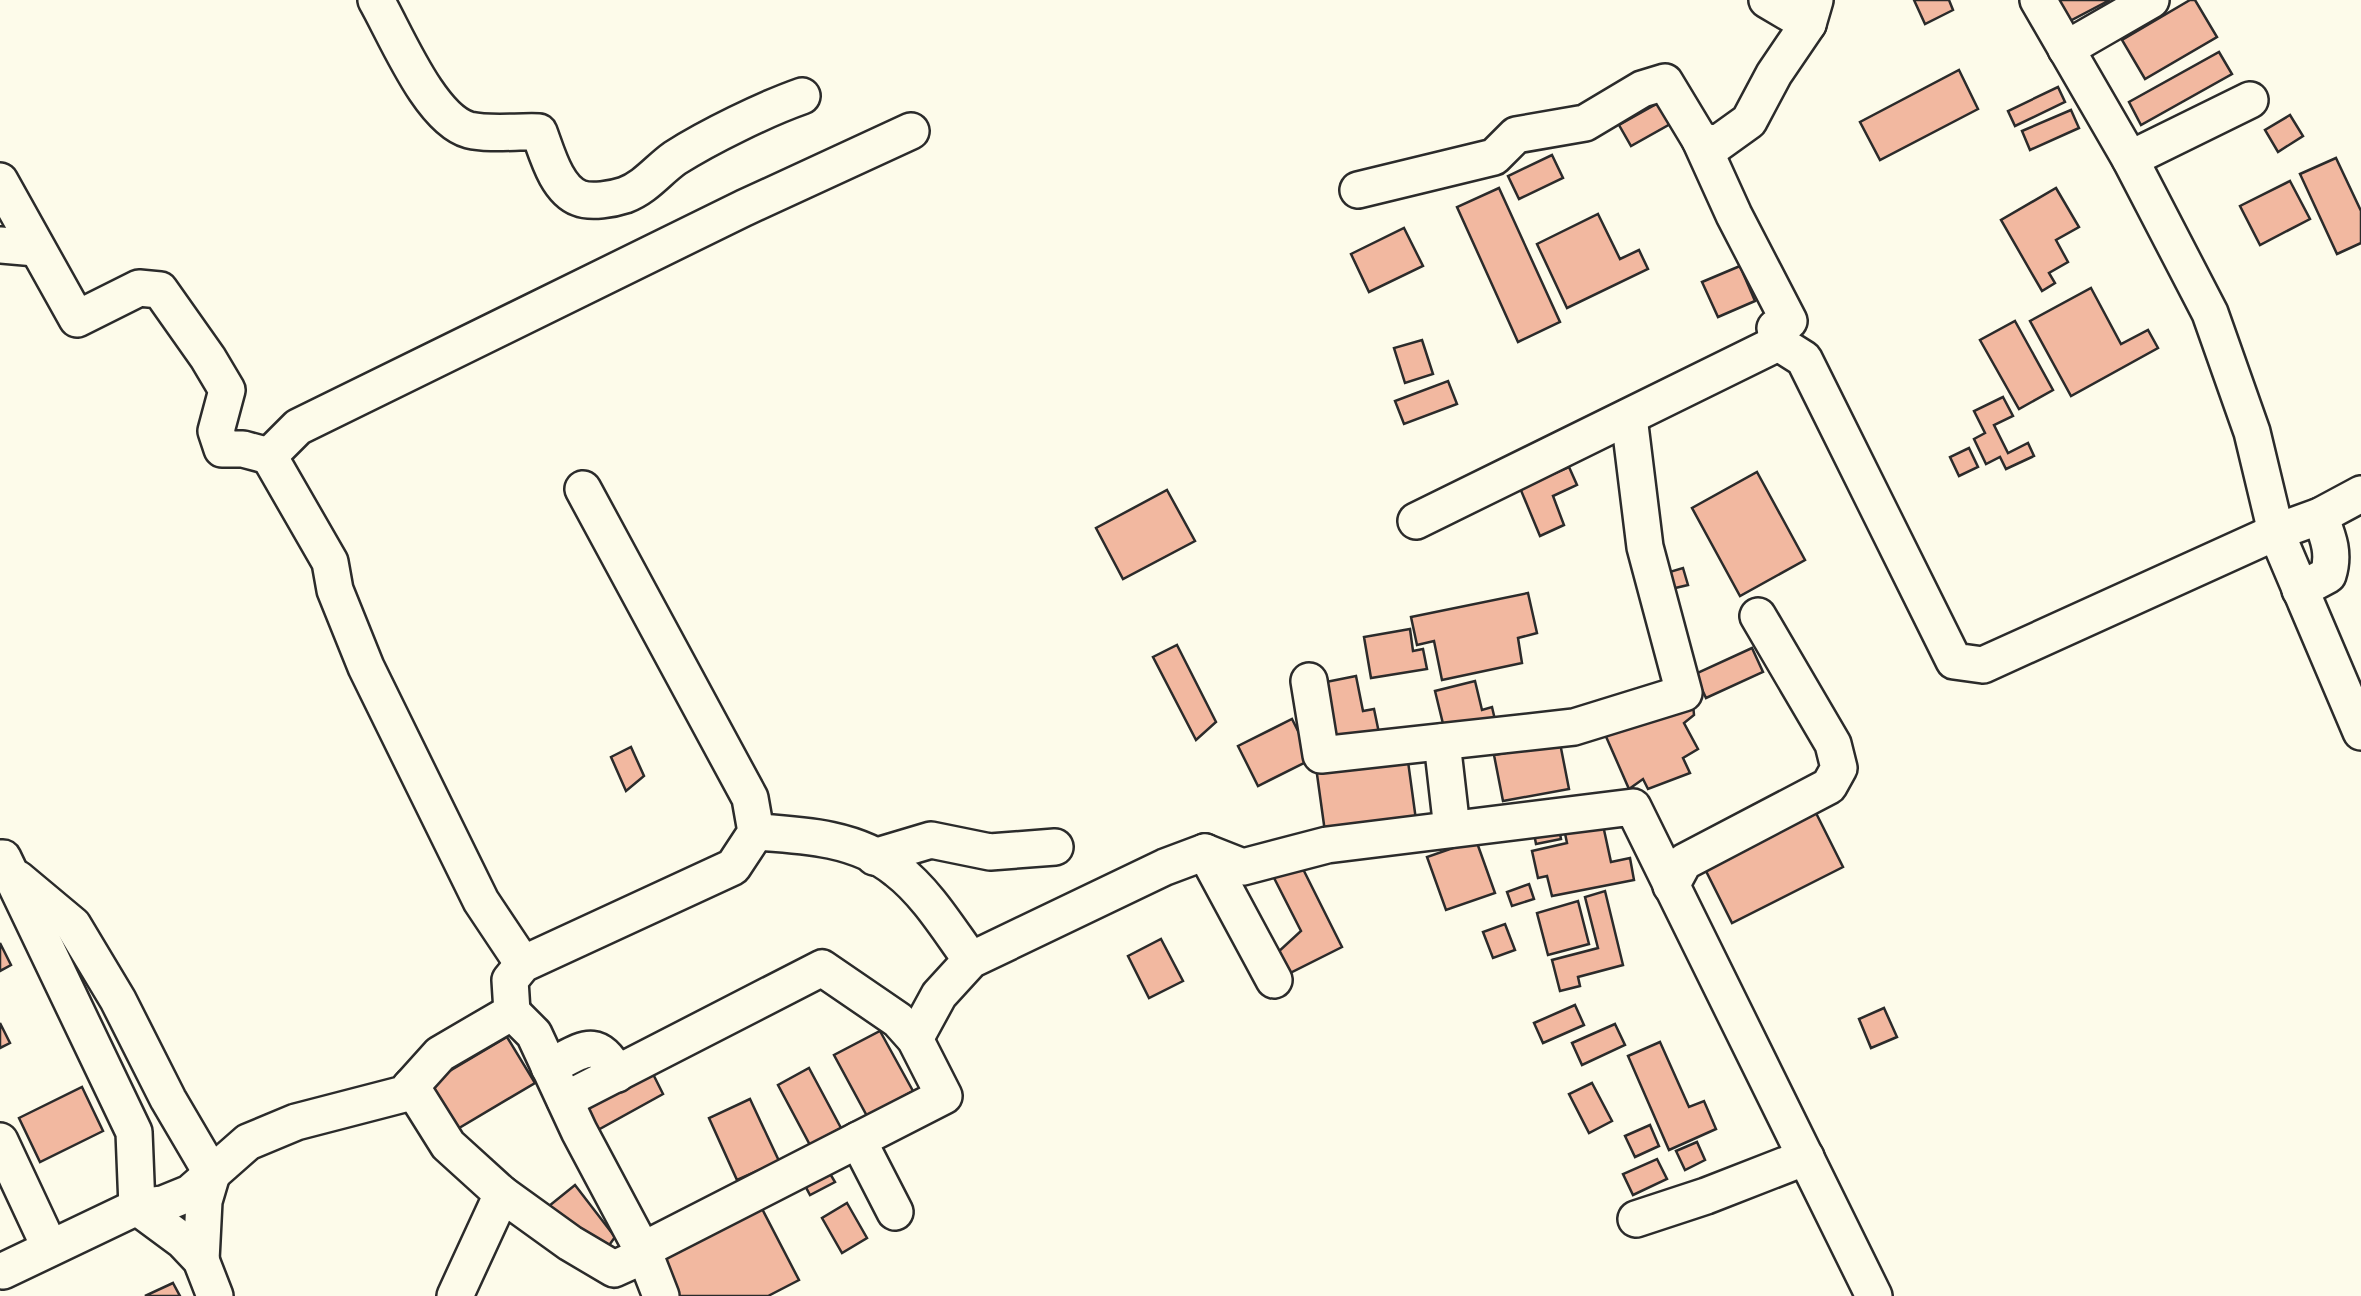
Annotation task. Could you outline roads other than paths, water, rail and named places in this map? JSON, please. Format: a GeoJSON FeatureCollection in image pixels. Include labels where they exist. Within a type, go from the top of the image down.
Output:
{"type":"FeatureCollection","features":[{"type":"Feature","properties":{"kind":"street"},"geometry":{"type":"LineString","coordinates":[[376,0],[446,118],[470,130],[539,132],[561,183],[578,198],[606,200],[627,194],[651,180],[674,159],[802,96]]}},
{"type":"Feature","properties":{"kind":"street"},"geometry":{"type":"LineString","coordinates":[[1700,140],[1716,144],[1749,122],[1811,12],[1767,0]]}},
{"type":"Feature","properties":{"kind":"street"},"geometry":{"type":"LineString","coordinates":[[2038,0],[2130,158],[2210,313],[2252,432],[2276,532],[2361,732]]}},
{"type":"Feature","properties":{"kind":"street"},"geometry":{"type":"LineString","coordinates":[[2066,49],[2151,0]]}},
{"type":"Feature","properties":{"kind":"street"},"geometry":{"type":"LineString","coordinates":[[1358,190],[1494,157],[1516,135],[1586,123],[1642,88],[1665,82],[1700,140],[1788,321],[1775,328],[1784,347],[1804,359],[1954,661],[1982,665],[2276,532],[2320,516],[2361,494]]}},
{"type":"Feature","properties":{"kind":"street"},"geometry":{"type":"LineString","coordinates":[[2130,158],[2250,100]]}},
{"type":"Feature","properties":{"kind":"street"},"geometry":{"type":"LineString","coordinates":[[270,456],[298,427],[744,208],[911,131]]}},
{"type":"Feature","properties":{"kind":"street"},"geometry":{"type":"LineString","coordinates":[[0,181],[77,319],[139,288],[160,290],[227,390],[216,431],[222,449],[243,449],[270,456],[330,562],[335,590],[366,667],[481,901],[523,964]]}},
{"type":"Feature","properties":{"kind":"street"},"geometry":{"type":"LineString","coordinates":[[0,245],[36,248]]}},
{"type":"Feature","properties":{"kind":"street"},"geometry":{"type":"LineString","coordinates":[[1416,521],[1782,341]]}},
{"type":"Feature","properties":{"kind":"street"},"geometry":{"type":"LineString","coordinates":[[1309,681],[1321,755],[1574,728],[1684,693],[1645,547],[1629,417]]}},
{"type":"Feature","properties":{"kind":"street"},"geometry":{"type":"LineString","coordinates":[[582,488],[750,798],[756,832],[733,867],[523,964],[510,980],[512,1012],[534,1034],[644,1252],[661,1296]]}},
{"type":"Feature","properties":{"kind":"street"},"geometry":{"type":"LineString","coordinates":[[2300,590],[2328,575],[2332,561],[2320,516]]}},
{"type":"Feature","properties":{"kind":"street"},"geometry":{"type":"LineString","coordinates":[[1672,886],[1684,862],[1829,786],[1839,768],[1833,744],[1758,616]]}},
{"type":"Feature","properties":{"kind":"street"},"geometry":{"type":"LineString","coordinates":[[1442,742],[1452,830]]}},
{"type":"Feature","properties":{"kind":"street"},"geometry":{"type":"LineString","coordinates":[[915,1038],[940,995],[972,960],[1165,867],[1205,852],[1244,867],[1327,844],[1633,807],[1874,1296]]}},
{"type":"Feature","properties":{"kind":"street"},"geometry":{"type":"LineString","coordinates":[[756,832],[810,835],[860,849],[897,870],[972,960]]}},
{"type":"Feature","properties":{"kind":"street"},"geometry":{"type":"LineString","coordinates":[[874,857],[931,840],[990,852],[1054,847]]}},
{"type":"Feature","properties":{"kind":"street"},"geometry":{"type":"LineString","coordinates":[[1205,852],[1274,980]]}},
{"type":"Feature","properties":{"kind":"street"},"geometry":{"type":"LineString","coordinates":[[5,865],[73,925],[212,1174],[204,1201],[201,1260]]}},
{"type":"Feature","properties":{"kind":"street"},"geometry":{"type":"LineString","coordinates":[[5,865],[134,1132],[137,1207]]}},
{"type":"Feature","properties":{"kind":"street"},"geometry":{"type":"LineString","coordinates":[[411,1086],[448,1145],[502,1194],[614,1269],[944,1096],[915,1038],[898,1020],[822,968],[565,1100]]}},
{"type":"Feature","properties":{"kind":"street"},"geometry":{"type":"LineString","coordinates":[[1,1269],[137,1207],[163,1204],[190,1192],[248,1142],[296,1122],[404,1094],[440,1054],[512,1012]]}},
{"type":"Feature","properties":{"kind":"street"},"geometry":{"type":"LineString","coordinates":[[549,1067],[584,1050],[598,1050],[607,1054],[617,1074]]}},
{"type":"Feature","properties":{"kind":"street"},"geometry":{"type":"LineString","coordinates":[[858,1140],[895,1212]]}},
{"type":"Feature","properties":{"kind":"street"},"geometry":{"type":"LineString","coordinates":[[0,1141],[50,1248]]}},
{"type":"Feature","properties":{"kind":"street"},"geometry":{"type":"LineString","coordinates":[[1636,1219],[1806,1157]]}},
{"type":"Feature","properties":{"kind":"street"},"geometry":{"type":"LineString","coordinates":[[455,1296],[502,1194]]}},
{"type":"Feature","properties":{"kind":"street"},"geometry":{"type":"LineString","coordinates":[[137,1207],[183,1241],[201,1260],[215,1296]]}}]}
